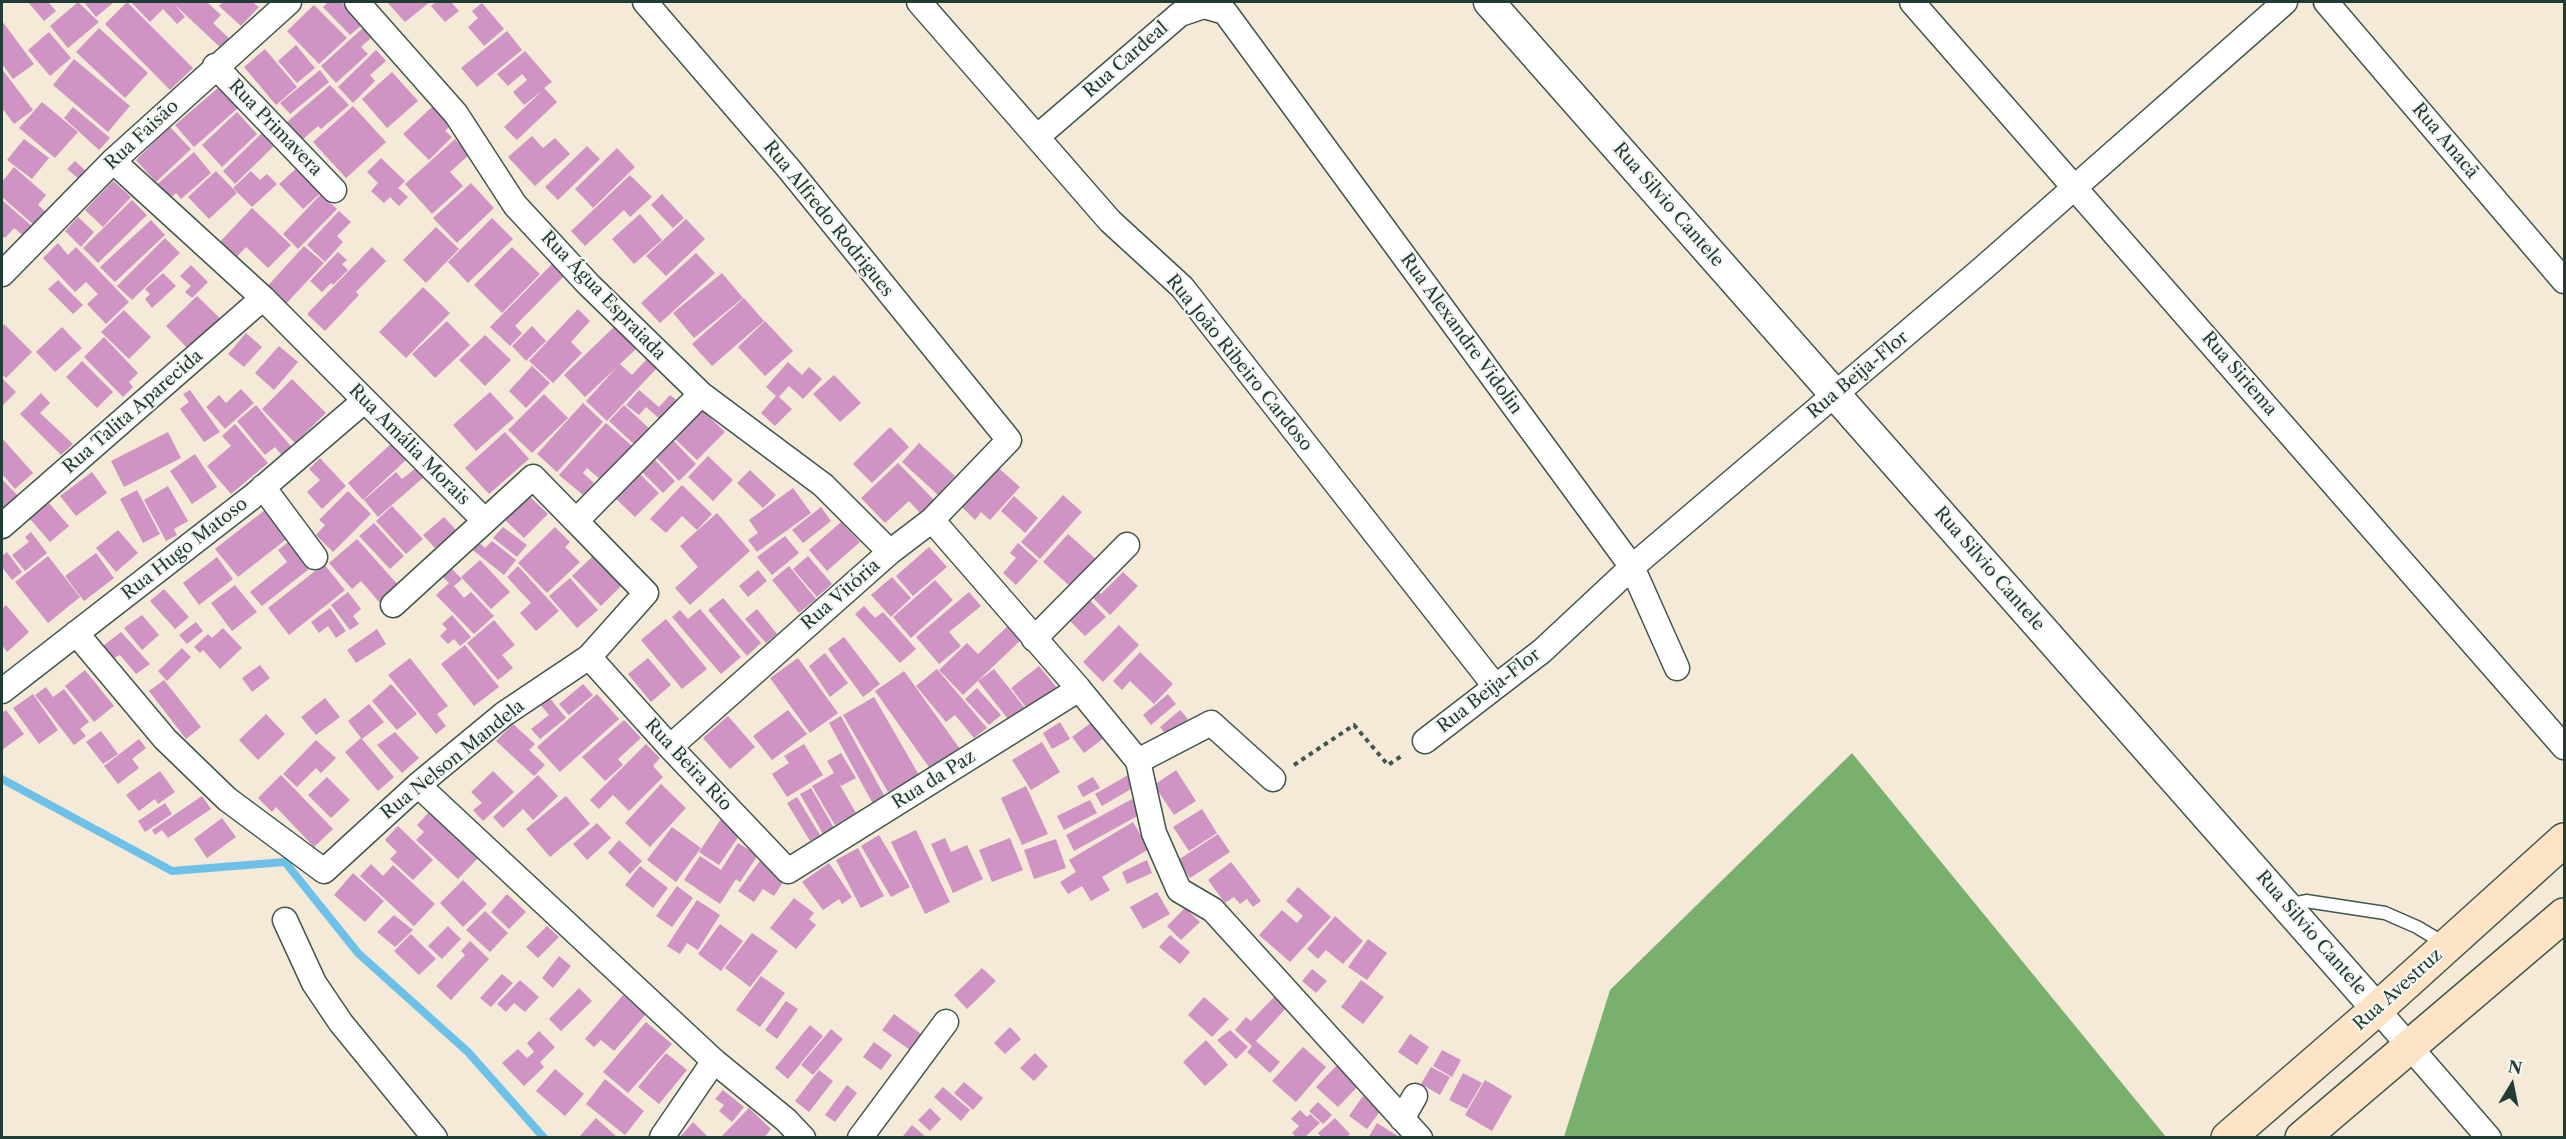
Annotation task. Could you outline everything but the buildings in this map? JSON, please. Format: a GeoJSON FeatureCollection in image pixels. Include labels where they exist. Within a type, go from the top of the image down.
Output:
{"type":"FeatureCollection","features":[{"type":"Feature","properties":{"kind":"main road","name":"Rua Avestruz"},"geometry":{"type":"LineString","coordinates":[[2228,1137],[2378,1009],[2565,840]]}},
{"type":"Feature","properties":{"kind":"main road"},"geometry":{"type":"LineString","coordinates":[[2302,1137],[2565,915]]}},
{"type":"Feature","properties":{"kind":"street","name":"Rua Faisão"},"geometry":{"type":"LineString","coordinates":[[2,274],[113,161],[289,2]]}},
{"type":"Feature","properties":{"kind":"street","name":"Rua Água Espraiada"},"geometry":{"type":"LineString","coordinates":[[357,2],[456,114],[515,205],[588,284],[701,394],[823,485],[890,552]]}},
{"type":"Feature","properties":{"kind":"street","name":"Rua Alfredo Rodrigues"},"geometry":{"type":"LineString","coordinates":[[645,2],[789,169],[1008,440]]}},
{"type":"Feature","properties":{"kind":"street","name":"Rua João Ribeiro Cardoso"},"geometry":{"type":"LineString","coordinates":[[919,2],[1110,221],[1182,287],[1495,686]]}},
{"type":"Feature","properties":{"kind":"street","name":"Rua Silvio Cantele"},"geometry":{"type":"LineString","coordinates":[[1489,2],[2489,1137]]}},
{"type":"Feature","properties":{"kind":"street","name":"Rua Siriema"},"geometry":{"type":"LineString","coordinates":[[1911,2],[2565,747]]}},
{"type":"Feature","properties":{"kind":"street","name":"Rua Beija-Flor"},"geometry":{"type":"LineString","coordinates":[[1425,741],[1542,651],[1632,567],[2075,187],[2285,2]]}},
{"type":"Feature","properties":{"kind":"street","name":"Rua Anacã"},"geometry":{"type":"LineString","coordinates":[[2326,2],[2565,281]]}},
{"type":"Feature","properties":{"kind":"street","name":"Rua Cardeal"},"geometry":{"type":"LineString","coordinates":[[1037,137],[1175,8],[1213,7]]}},
{"type":"Feature","properties":{"kind":"street","name":"Rua Alexandre Vidolin"},"geometry":{"type":"LineString","coordinates":[[1213,7],[1632,567],[1677,668]]}},
{"type":"Feature","properties":{"kind":"street","name":"Rua Primavera"},"geometry":{"type":"LineString","coordinates":[[216,66],[334,190]]}},
{"type":"Feature","properties":{"kind":"street","name":"Rua Amália Morais"},"geometry":{"type":"LineString","coordinates":[[113,161],[263,298],[484,520],[533,477],[576,521]]}},
{"type":"Feature","properties":{"kind":"street","name":"Rua Talita Aparecida"},"geometry":{"type":"LineString","coordinates":[[2,526],[263,298]]}},
{"type":"Feature","properties":{"kind":"street"},"geometry":{"type":"LineString","coordinates":[[576,521],[701,394]]}},
{"type":"Feature","properties":{"kind":"street","name":"Rua Hugo Matoso"},"geometry":{"type":"LineString","coordinates":[[2,691],[263,488],[364,401]]}},
{"type":"Feature","properties":{"kind":"street","name":"Rua Vitória"},"geometry":{"type":"LineString","coordinates":[[670,747],[890,552],[932,520],[1008,440]]}},
{"type":"Feature","properties":{"kind":"street"},"geometry":{"type":"LineString","coordinates":[[263,488],[315,557]]}},
{"type":"Feature","properties":{"kind":"street"},"geometry":{"type":"LineString","coordinates":[[393,605],[484,520]]}},
{"type":"Feature","properties":{"kind":"street"},"geometry":{"type":"LineString","coordinates":[[932,520],[1079,689],[1138,761],[1154,833],[1179,890],[1213,910],[1420,1137]]}},
{"type":"Feature","properties":{"kind":"street","name":"Rua Nelson Mandela"},"geometry":{"type":"LineString","coordinates":[[76,633],[165,739],[227,799],[324,871],[418,785],[504,714],[589,657],[646,593],[576,521]]}},
{"type":"Feature","properties":{"kind":"street"},"geometry":{"type":"LineString","coordinates":[[1034,639],[1127,545]]}},
{"type":"Feature","properties":{"kind":"street","name":"Rua Beira Rio"},"geometry":{"type":"LineString","coordinates":[[589,657],[670,747],[788,871]]}},
{"type":"Feature","properties":{"kind":"street","name":"Rua da Paz"},"geometry":{"type":"LineString","coordinates":[[788,871],[1079,689]]}},
{"type":"Feature","properties":{"kind":"street"},"geometry":{"type":"LineString","coordinates":[[1138,761],[1211,723],[1273,779]]}},
{"type":"Feature","properties":{"kind":"street"},"geometry":{"type":"LineString","coordinates":[[418,785],[714,1061],[786,1120],[803,1137]]}},
{"type":"Feature","properties":{"kind":"street"},"geometry":{"type":"LineString","coordinates":[[285,920],[314,983],[341,1023],[392,1088],[435,1137]]}},
{"type":"Feature","properties":{"kind":"street"},"geometry":{"type":"LineString","coordinates":[[860,1137],[946,1022]]}},
{"type":"Feature","properties":{"kind":"street"},"geometry":{"type":"LineString","coordinates":[[662,1137],[714,1061]]}},
{"type":"Feature","properties":{"kind":"street"},"geometry":{"type":"LineString","coordinates":[[1402,1119],[1415,1096]]}},
{"type":"Feature","properties":{"kind":"lane"},"geometry":{"type":"LineString","coordinates":[[2286,906],[2306,901],[2385,913],[2417,927],[2448,945]]}},
{"type":"Feature","properties":{"kind":"path"},"geometry":{"type":"LineString","coordinates":[[1273,779],[1354,725],[1388,765],[1425,741]]}},
{"type":"Feature","properties":{"kind":"green space"},"geometry":{"type":"Polygon","coordinates":[[[1852,753],[2166,1137],[1564,1137],[1610,990],[1852,753]]]}},
{"type":"Feature","properties":{"kind":"waterway"},"geometry":{"type":"LineString","coordinates":[[2,779],[172,871],[285,862],[358,953],[468,1052],[544,1138]]}}]}
